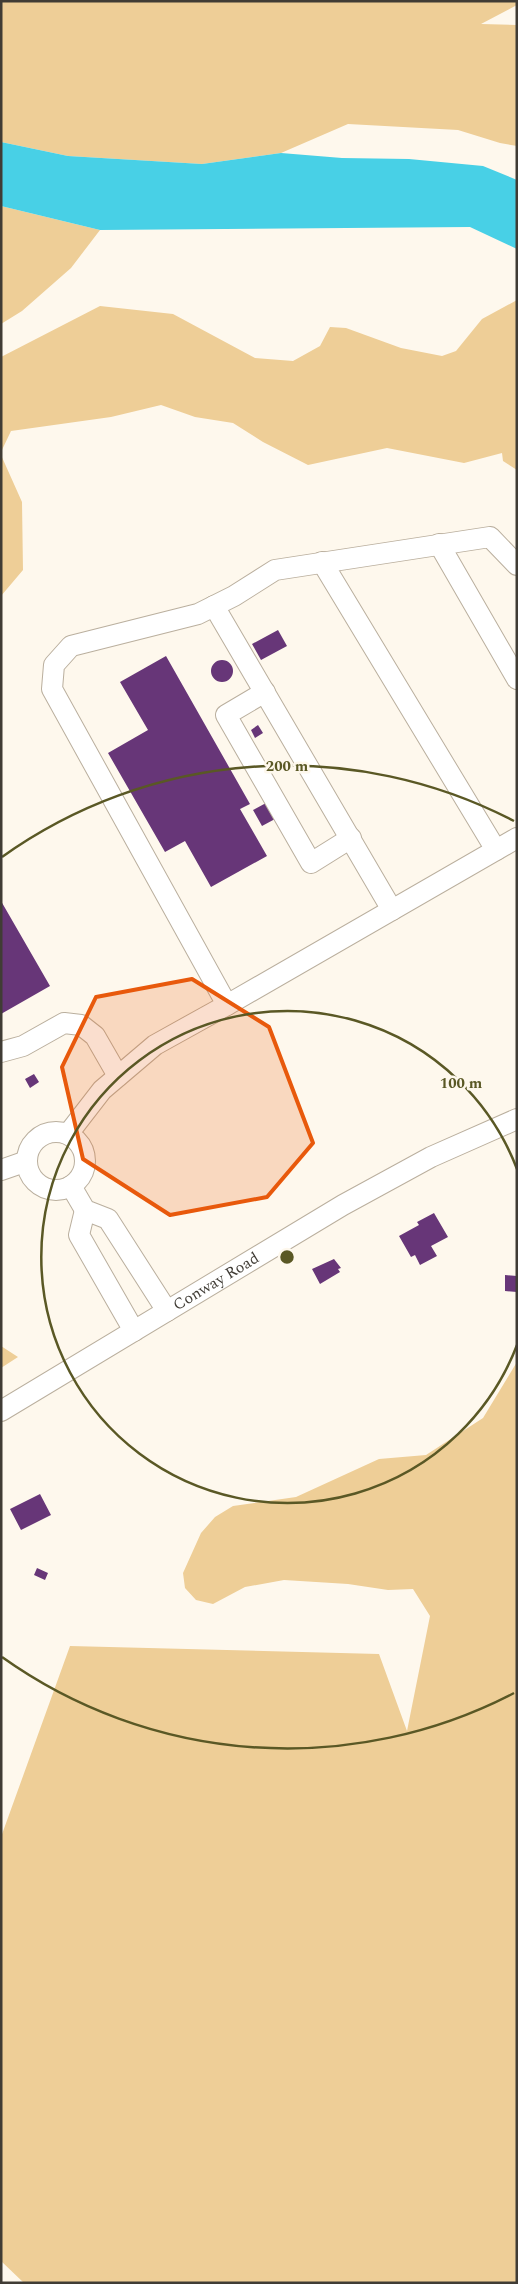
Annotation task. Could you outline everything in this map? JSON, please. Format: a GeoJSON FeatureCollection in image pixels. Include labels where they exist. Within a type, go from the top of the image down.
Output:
{"type":"FeatureCollection","features":[{"type":"Feature","properties":{"kind":"street"},"geometry":{"type":"LineString","coordinates":[[227,1005],[52,688],[54,665],[71,646],[198,614],[234,596],[275,570],[490,537],[517,565]]}},
{"type":"Feature","properties":{"kind":"street"},"geometry":{"type":"LineString","coordinates":[[439,544],[517,679]]}},
{"type":"Feature","properties":{"kind":"street"},"geometry":{"type":"LineString","coordinates":[[322,562],[496,850]]}},
{"type":"Feature","properties":{"kind":"street"},"geometry":{"type":"LineString","coordinates":[[214,606],[392,910]]}},
{"type":"Feature","properties":{"kind":"street"},"geometry":{"type":"LineString","coordinates":[[265,692],[226,715],[310,863],[350,838]]}},
{"type":"Feature","properties":{"kind":"street"},"geometry":{"type":"LineString","coordinates":[[68,1134],[102,1090],[154,1045],[517,838]]}},
{"type":"Feature","properties":{"kind":"street"},"geometry":{"type":"LineString","coordinates":[[1,1052],[23,1046],[64,1023],[81,1026],[95,1036],[118,1076]]}},
{"type":"Feature","properties":{"kind":"street","name":"Conway Road"},"geometry":{"type":"LineString","coordinates":[[1,1411],[343,1205],[431,1157],[517,1119]]}},
{"type":"Feature","properties":{"kind":"street"},"geometry":{"type":"LineString","coordinates":[[50,1132],[68,1134],[82,1146],[85,1154],[83,1172],[71,1186],[51,1189],[42,1186],[34,1180],[27,1161],[32,1146],[42,1135],[50,1132]]}},
{"type":"Feature","properties":{"kind":"street"},"geometry":{"type":"LineString","coordinates":[[1,1170],[27,1161]]}},
{"type":"Feature","properties":{"kind":"street"},"geometry":{"type":"LineString","coordinates":[[71,1186],[85,1210],[108,1219],[167,1311]]}},
{"type":"Feature","properties":{"kind":"street"},"geometry":{"type":"LineString","coordinates":[[85,1210],[79,1235],[134,1331]]}},
{"type":"Feature","properties":{"kind":"highlighted area"},"geometry":{"type":"Polygon","coordinates":[[[192,979],[269,1027],[313,1143],[267,1197],[170,1215],[83,1159],[62,1067],[96,997],[192,979]]]}},
{"type":"Feature","properties":{"kind":"shaded area"},"geometry":{"type":"Polygon","coordinates":[[[1,1],[517,1],[517,5],[481,24],[517,25],[517,146],[500,143],[458,130],[348,124],[281,153],[202,164],[68,156],[1,142],[1,1]]]}},
{"type":"Feature","properties":{"kind":"shaded area"},"geometry":{"type":"Polygon","coordinates":[[[1,206],[100,230],[71,268],[22,311],[1,324],[1,206]]]}},
{"type":"Feature","properties":{"kind":"shaded area"},"geometry":{"type":"Polygon","coordinates":[[[517,300],[517,470],[503,461],[502,453],[464,463],[387,448],[308,465],[263,442],[233,423],[195,417],[161,405],[111,417],[11,431],[1,452],[1,357],[100,306],[173,314],[255,358],[293,361],[320,346],[330,327],[346,328],[401,348],[442,356],[456,351],[482,319],[517,300]]]}},
{"type":"Feature","properties":{"kind":"shaded area"},"geometry":{"type":"Polygon","coordinates":[[[1,455],[22,502],[23,570],[1,596],[1,455]]]}},
{"type":"Feature","properties":{"kind":"shaded area"},"geometry":{"type":"Polygon","coordinates":[[[1,1346],[18,1357],[1,1368],[1,1346]]]}},
{"type":"Feature","properties":{"kind":"shaded area"},"geometry":{"type":"Polygon","coordinates":[[[517,1362],[517,2283],[24,2283],[1,2261],[1,1837],[70,1646],[379,1654],[407,1731],[430,1616],[413,1589],[388,1590],[348,1584],[284,1580],[245,1587],[213,1604],[196,1600],[185,1588],[183,1573],[201,1533],[215,1517],[233,1506],[296,1497],[379,1459],[426,1455],[483,1418],[517,1362]]]}},
{"type":"Feature","properties":{"kind":"water"},"geometry":{"type":"Polygon","coordinates":[[[1,142],[68,156],[202,164],[281,153],[342,158],[409,159],[483,166],[517,180],[517,249],[470,227],[100,230],[1,206],[1,142]]]}},
{"type":"Feature","properties":{"kind":"building"},"geometry":{"type":"Polygon","coordinates":[[[278,630],[287,646],[261,660],[252,644],[278,630]]]}},
{"type":"Feature","properties":{"kind":"building"},"geometry":{"type":"Polygon","coordinates":[[[166,656],[250,804],[240,809],[267,856],[211,887],[185,841],[165,852],[108,753],[148,730],[120,682],[166,656]]]}},
{"type":"Feature","properties":{"kind":"building"},"geometry":{"type":"Polygon","coordinates":[[[222,660],[230,663],[233,671],[230,679],[222,682],[214,679],[211,671],[214,663],[222,660]]]}},
{"type":"Feature","properties":{"kind":"building"},"geometry":{"type":"Polygon","coordinates":[[[258,725],[263,733],[255,738],[251,730],[258,725]]]}},
{"type":"Feature","properties":{"kind":"building"},"geometry":{"type":"Polygon","coordinates":[[[266,803],[275,819],[262,826],[253,810],[266,803]]]}},
{"type":"Feature","properties":{"kind":"building"},"geometry":{"type":"Polygon","coordinates":[[[1,901],[50,986],[1,1014],[1,901]]]}},
{"type":"Feature","properties":{"kind":"building"},"geometry":{"type":"Polygon","coordinates":[[[34,1074],[39,1082],[30,1088],[25,1079],[34,1074]]]}},
{"type":"Feature","properties":{"kind":"building"},"geometry":{"type":"Polygon","coordinates":[[[434,1213],[448,1237],[431,1246],[437,1256],[420,1265],[415,1255],[411,1257],[399,1236],[419,1225],[417,1222],[434,1213]]]}},
{"type":"Feature","properties":{"kind":"building"},"geometry":{"type":"Polygon","coordinates":[[[334,1259],[341,1268],[338,1269],[340,1272],[320,1284],[312,1269],[334,1259]]]}},
{"type":"Feature","properties":{"kind":"building"},"geometry":{"type":"Polygon","coordinates":[[[505,1275],[517,1276],[517,1292],[505,1291],[505,1275]]]}},
{"type":"Feature","properties":{"kind":"building"},"geometry":{"type":"Polygon","coordinates":[[[40,1494],[51,1515],[21,1530],[10,1509],[40,1494]]]}},
{"type":"Feature","properties":{"kind":"building"},"geometry":{"type":"Polygon","coordinates":[[[37,1568],[48,1573],[45,1580],[34,1575],[37,1568]]]}}]}
